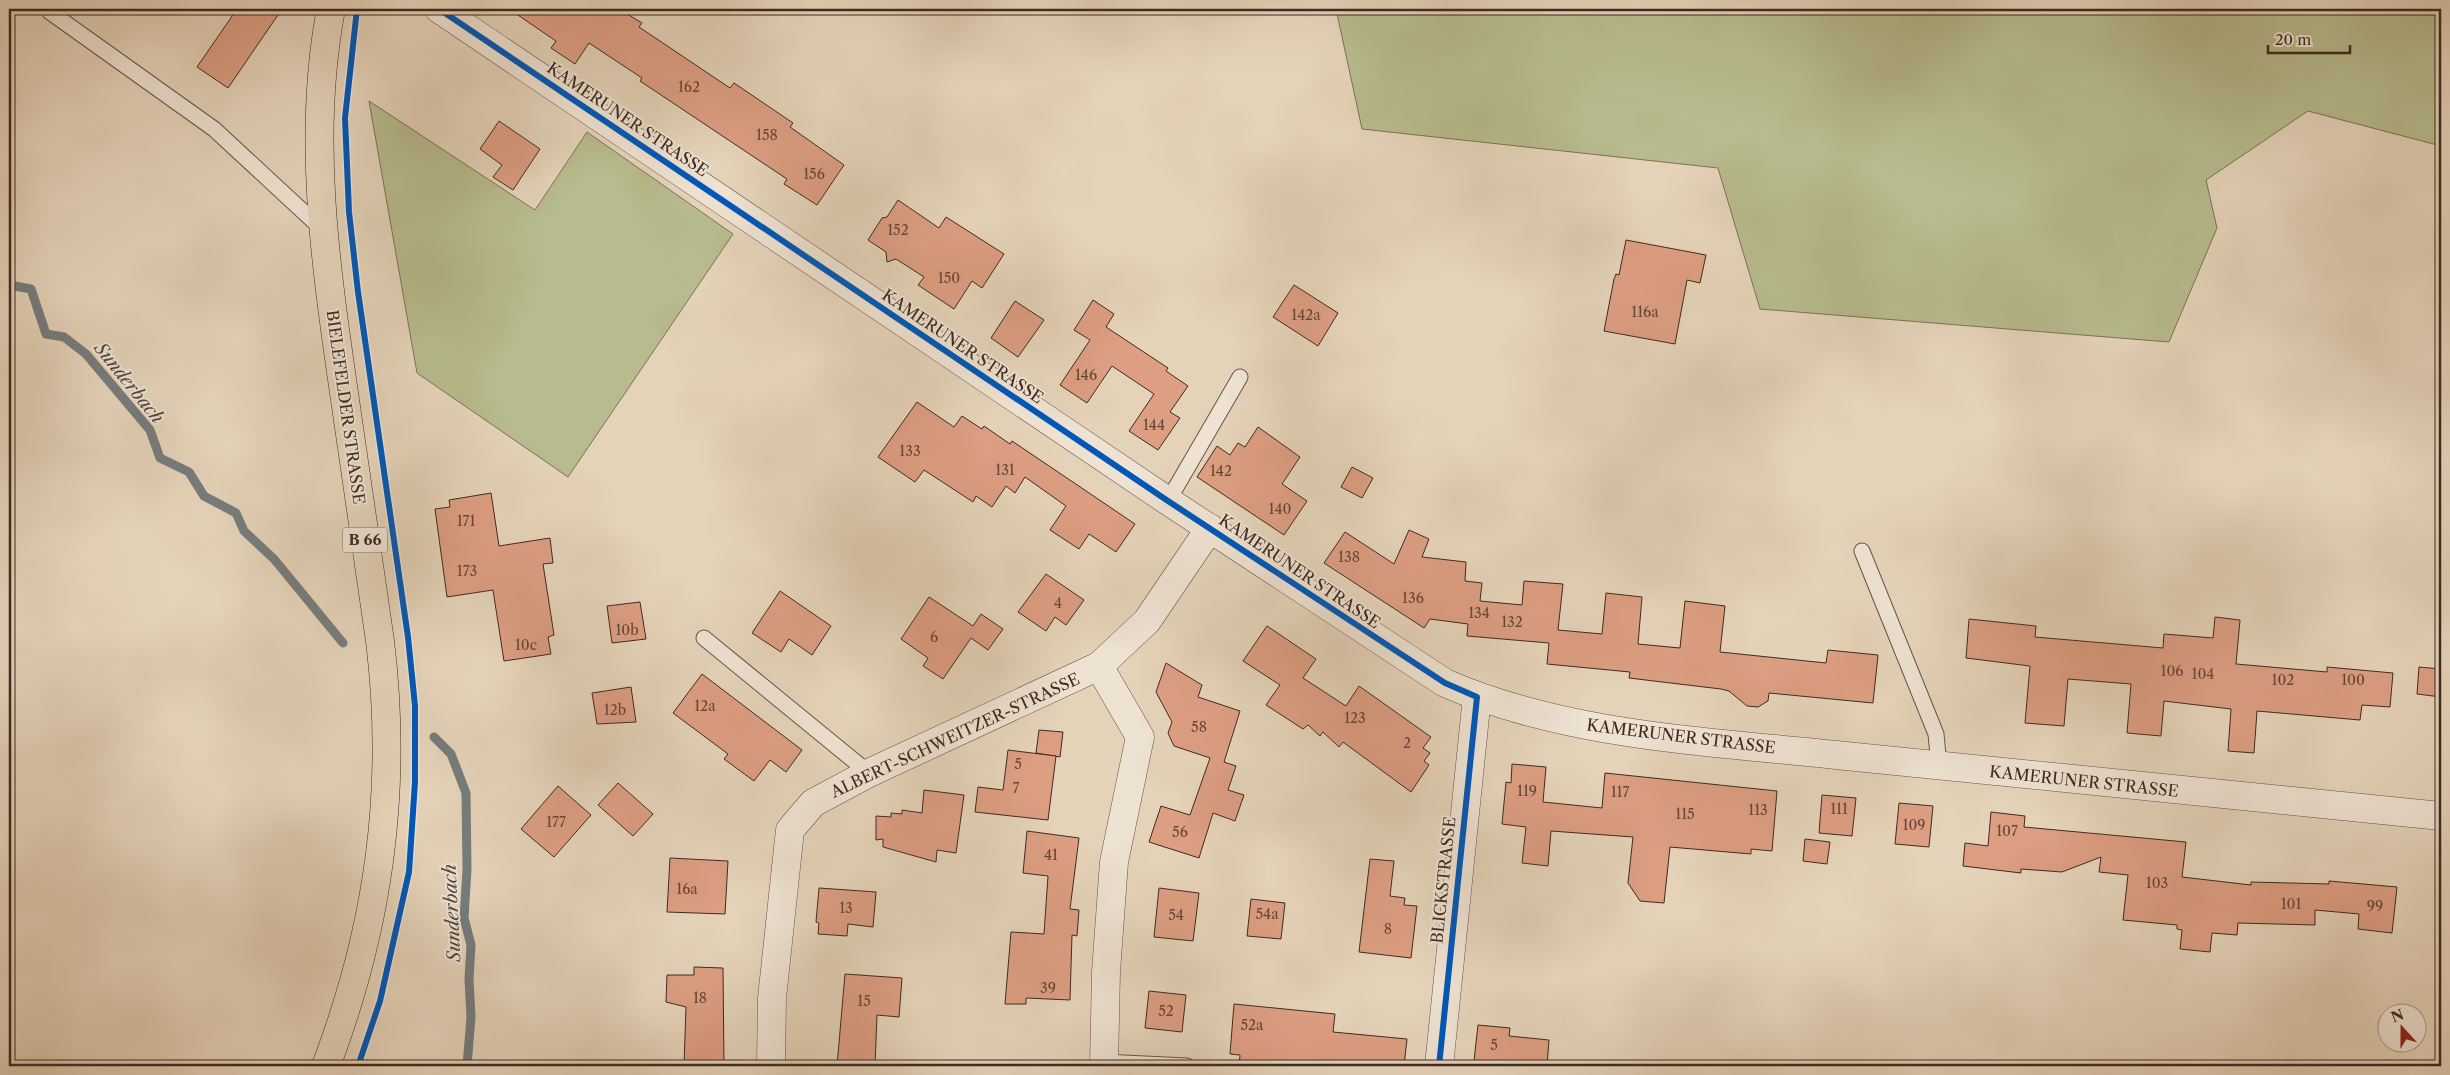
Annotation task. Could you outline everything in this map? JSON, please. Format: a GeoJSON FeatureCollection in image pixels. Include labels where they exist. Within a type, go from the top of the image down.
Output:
{"type":"FeatureCollection","features":[{"type":"Feature","properties":{"kind":"main road","name":"BIELEFELDER STRASSE"},"geometry":{"type":"LineString","coordinates":[[326,1066],[347,1011],[364,948],[376,886],[384,828],[388,760],[386,694],[382,658],[322,229],[319,154],[321,90],[331,9]]}},
{"type":"Feature","properties":{"kind":"street","name":"KAMERUNER STRASSE"},"geometry":{"type":"LineString","coordinates":[[440,9],[1168,501],[1444,683],[1477,697],[1511,708],[1609,730],[1940,766],[2441,816]]}},
{"type":"Feature","properties":{"kind":"street","name":"ALBERT-SCHWEITZER-STRASSE"},"geometry":{"type":"LineString","coordinates":[[771,1066],[772,998],[790,830],[813,803],[869,773],[1099,666],[1147,621],[1210,528]]}},
{"type":"Feature","properties":{"kind":"street","name":"ALBERT-SCHWEITZER-STRASSE"},"geometry":{"type":"LineString","coordinates":[[1099,666],[1140,737],[1114,862],[1106,972],[1104,1064]]}},
{"type":"Feature","properties":{"kind":"street","name":"BLICKSTRASSE"},"geometry":{"type":"LineString","coordinates":[[1439,1066],[1477,697]]}},
{"type":"Feature","properties":{"kind":"lane"},"geometry":{"type":"LineString","coordinates":[[50,12],[214,129],[322,229]]}},
{"type":"Feature","properties":{"kind":"lane"},"geometry":{"type":"LineString","coordinates":[[1168,501],[1240,377]]}},
{"type":"Feature","properties":{"kind":"lane"},"geometry":{"type":"LineString","coordinates":[[1862,551],[1936,734],[1940,766]]}},
{"type":"Feature","properties":{"kind":"lane"},"geometry":{"type":"LineString","coordinates":[[704,638],[869,773]]}},
{"type":"Feature","properties":{"kind":"lane"},"geometry":{"type":"LineString","coordinates":[[1104,1064],[1187,1066]]}},
{"type":"Feature","properties":{"kind":"green space"},"geometry":{"type":"Polygon","coordinates":[[[1336,9],[2441,9],[2441,146],[2308,111],[2206,180],[2217,228],[2169,342],[1760,309],[1718,168],[1362,129],[1336,9]]]}},
{"type":"Feature","properties":{"kind":"green space"},"geometry":{"type":"Polygon","coordinates":[[[369,101],[535,210],[587,132],[733,234],[568,477],[417,373],[369,101]]]}},
{"type":"Feature","properties":{"kind":"building"},"geometry":{"type":"Polygon","coordinates":[[[237,9],[282,9],[228,88],[197,67],[237,9]]]}},
{"type":"Feature","properties":{"kind":"building"},"geometry":{"type":"Polygon","coordinates":[[[509,9],[619,9],[642,23],[639,27],[730,88],[734,83],[793,123],[790,127],[844,165],[817,205],[784,184],[787,179],[640,81],[642,78],[589,43],[575,64],[551,48],[556,41],[509,9]]]}},
{"type":"Feature","properties":{"kind":"building"},"geometry":{"type":"Polygon","coordinates":[[[499,121],[540,149],[513,190],[493,177],[502,165],[480,149],[499,121]]]}},
{"type":"Feature","properties":{"kind":"building"},"geometry":{"type":"Polygon","coordinates":[[[898,200],[939,228],[946,217],[1004,254],[982,288],[972,281],[954,309],[918,285],[924,277],[896,259],[887,262],[886,252],[868,240],[882,218],[887,217],[898,200]]]}},
{"type":"Feature","properties":{"kind":"building"},"geometry":{"type":"Polygon","coordinates":[[[1626,240],[1706,255],[1700,283],[1687,280],[1675,344],[1604,331],[1614,279],[1616,274],[1619,275],[1626,240]]]}},
{"type":"Feature","properties":{"kind":"building"},"geometry":{"type":"Polygon","coordinates":[[[1294,285],[1338,313],[1318,346],[1273,317],[1294,285]]]}},
{"type":"Feature","properties":{"kind":"building"},"geometry":{"type":"Polygon","coordinates":[[[1093,300],[1114,314],[1106,327],[1168,368],[1166,371],[1188,386],[1170,412],[1180,418],[1158,450],[1129,431],[1154,394],[1112,366],[1087,403],[1060,385],[1090,340],[1074,330],[1093,300]]]}},
{"type":"Feature","properties":{"kind":"building"},"geometry":{"type":"Polygon","coordinates":[[[1015,301],[1044,320],[1018,357],[991,338],[1015,301]]]}},
{"type":"Feature","properties":{"kind":"building"},"geometry":{"type":"Polygon","coordinates":[[[917,402],[954,427],[962,416],[982,429],[984,426],[1010,444],[1012,441],[1135,524],[1116,552],[1089,534],[1079,549],[1050,530],[1066,506],[1025,477],[1015,493],[1006,486],[992,507],[976,496],[973,502],[924,470],[915,482],[878,457],[917,402]]]}},
{"type":"Feature","properties":{"kind":"building"},"geometry":{"type":"Polygon","coordinates":[[[1258,427],[1300,457],[1282,484],[1307,501],[1284,535],[1197,477],[1217,446],[1230,455],[1238,443],[1245,447],[1258,427]]]}},
{"type":"Feature","properties":{"kind":"building"},"geometry":{"type":"Polygon","coordinates":[[[1352,467],[1373,478],[1362,498],[1341,487],[1352,467]]]}},
{"type":"Feature","properties":{"kind":"building"},"geometry":{"type":"Polygon","coordinates":[[[491,493],[499,546],[550,538],[553,563],[543,564],[554,635],[548,637],[551,654],[504,661],[493,590],[447,597],[435,509],[450,507],[449,500],[491,493]]]}},
{"type":"Feature","properties":{"kind":"building"},"geometry":{"type":"Polygon","coordinates":[[[1409,530],[1429,539],[1422,557],[1466,562],[1465,581],[1482,583],[1480,601],[1522,605],[1524,581],[1563,584],[1558,630],[1602,634],[1606,593],[1642,597],[1638,644],[1680,648],[1685,601],[1725,606],[1720,652],[1826,663],[1828,650],[1878,655],[1873,703],[1769,693],[1768,701],[1758,707],[1747,706],[1729,691],[1721,689],[1629,678],[1630,672],[1547,664],[1549,643],[1467,636],[1468,624],[1430,619],[1424,628],[1324,563],[1345,532],[1394,564],[1409,530]]]}},
{"type":"Feature","properties":{"kind":"building"},"geometry":{"type":"Polygon","coordinates":[[[1046,574],[1084,600],[1066,625],[1055,617],[1046,631],[1018,612],[1046,574]]]}},
{"type":"Feature","properties":{"kind":"building"},"geometry":{"type":"Polygon","coordinates":[[[780,591],[831,626],[812,655],[789,639],[781,652],[752,633],[780,591]]]}},
{"type":"Feature","properties":{"kind":"building"},"geometry":{"type":"Polygon","coordinates":[[[929,597],[973,626],[981,614],[1003,629],[988,650],[971,638],[943,679],[923,666],[928,658],[901,639],[929,597]]]}},
{"type":"Feature","properties":{"kind":"building"},"geometry":{"type":"Polygon","coordinates":[[[640,602],[646,639],[612,643],[607,606],[640,602]]]}},
{"type":"Feature","properties":{"kind":"building"},"geometry":{"type":"Polygon","coordinates":[[[2215,617],[2240,620],[2236,664],[2327,672],[2327,667],[2393,673],[2390,707],[2362,705],[2360,720],[2257,711],[2254,753],[2228,751],[2231,709],[2164,701],[2161,736],[2127,733],[2131,684],[2068,679],[2064,726],[2025,723],[2030,666],[1966,658],[1969,619],[2036,626],[2035,637],[2163,648],[2164,634],[2213,638],[2215,617]]]}},
{"type":"Feature","properties":{"kind":"building"},"geometry":{"type":"Polygon","coordinates":[[[1267,626],[1316,659],[1303,678],[1346,706],[1359,686],[1431,737],[1423,748],[1430,753],[1424,761],[1429,765],[1411,792],[1343,742],[1339,747],[1323,732],[1320,736],[1308,725],[1303,729],[1266,705],[1280,685],[1243,661],[1267,626]]]}},
{"type":"Feature","properties":{"kind":"building"},"geometry":{"type":"Polygon","coordinates":[[[1166,663],[1202,685],[1198,697],[1240,711],[1224,762],[1236,766],[1228,790],[1244,795],[1235,821],[1213,813],[1199,858],[1149,842],[1161,806],[1190,815],[1210,758],[1174,746],[1168,733],[1172,722],[1156,692],[1166,663]]]}},
{"type":"Feature","properties":{"kind":"building"},"geometry":{"type":"Polygon","coordinates":[[[2419,667],[2441,669],[2441,697],[2417,694],[2419,667]]]}},
{"type":"Feature","properties":{"kind":"building"},"geometry":{"type":"Polygon","coordinates":[[[702,674],[802,750],[786,772],[770,760],[754,781],[724,759],[728,754],[673,713],[702,674]]]}},
{"type":"Feature","properties":{"kind":"building"},"geometry":{"type":"Polygon","coordinates":[[[631,687],[636,722],[597,724],[592,693],[631,687]]]}},
{"type":"Feature","properties":{"kind":"building"},"geometry":{"type":"Polygon","coordinates":[[[1039,730],[1063,732],[1060,757],[1036,753],[1039,730]]]}},
{"type":"Feature","properties":{"kind":"building"},"geometry":{"type":"Polygon","coordinates":[[[1008,750],[1056,756],[1048,820],[975,812],[978,787],[1003,790],[1008,750]]]}},
{"type":"Feature","properties":{"kind":"building"},"geometry":{"type":"Polygon","coordinates":[[[1512,764],[1546,767],[1543,802],[1602,808],[1605,773],[1777,791],[1772,851],[1751,849],[1751,854],[1670,847],[1664,903],[1640,901],[1628,883],[1633,837],[1551,831],[1548,866],[1522,863],[1526,827],[1502,824],[1506,782],[1511,783],[1512,764]]]}},
{"type":"Feature","properties":{"kind":"building"},"geometry":{"type":"Polygon","coordinates":[[[618,783],[653,814],[633,836],[598,805],[618,783]]]}},
{"type":"Feature","properties":{"kind":"building"},"geometry":{"type":"Polygon","coordinates":[[[558,786],[591,815],[554,857],[521,829],[558,786]]]}},
{"type":"Feature","properties":{"kind":"building"},"geometry":{"type":"Polygon","coordinates":[[[924,790],[964,795],[956,853],[937,850],[936,862],[883,847],[883,839],[876,840],[876,816],[891,817],[891,813],[902,814],[902,810],[922,813],[924,790]]]}},
{"type":"Feature","properties":{"kind":"building"},"geometry":{"type":"Polygon","coordinates":[[[1822,795],[1856,798],[1852,836],[1819,833],[1822,795]]]}},
{"type":"Feature","properties":{"kind":"building"},"geometry":{"type":"Polygon","coordinates":[[[1899,803],[1933,806],[1929,847],[1895,844],[1899,803]]]}},
{"type":"Feature","properties":{"kind":"building"},"geometry":{"type":"Polygon","coordinates":[[[1991,812],[2025,816],[2024,827],[2186,842],[2182,877],[2251,885],[2251,882],[2329,884],[2329,881],[2397,887],[2392,933],[2358,929],[2359,914],[2315,910],[2315,925],[2238,923],[2237,935],[2212,933],[2210,952],[2180,949],[2182,930],[2177,929],[2177,925],[2123,920],[2128,875],[2099,872],[2101,857],[2062,872],[2021,869],[2021,873],[1963,866],[1965,843],[1988,846],[1991,812]]]}},
{"type":"Feature","properties":{"kind":"building"},"geometry":{"type":"Polygon","coordinates":[[[1027,831],[1079,838],[1070,909],[1079,910],[1077,936],[1072,935],[1070,1000],[1026,998],[1026,1004],[1005,1004],[1011,932],[1044,934],[1048,876],[1023,873],[1027,831]]]}},
{"type":"Feature","properties":{"kind":"building"},"geometry":{"type":"Polygon","coordinates":[[[1805,839],[1830,842],[1827,864],[1803,861],[1805,839]]]}},
{"type":"Feature","properties":{"kind":"building"},"geometry":{"type":"Polygon","coordinates":[[[670,858],[728,861],[725,914],[667,912],[670,858]]]}},
{"type":"Feature","properties":{"kind":"building"},"geometry":{"type":"Polygon","coordinates":[[[1370,859],[1394,861],[1390,896],[1405,898],[1404,905],[1417,906],[1411,958],[1359,952],[1370,859]]]}},
{"type":"Feature","properties":{"kind":"building"},"geometry":{"type":"Polygon","coordinates":[[[819,888],[876,892],[873,927],[848,924],[847,936],[818,934],[819,923],[816,922],[819,888]]]}},
{"type":"Feature","properties":{"kind":"building"},"geometry":{"type":"Polygon","coordinates":[[[1159,888],[1199,893],[1193,941],[1154,937],[1159,888]]]}},
{"type":"Feature","properties":{"kind":"building"},"geometry":{"type":"Polygon","coordinates":[[[1251,899],[1285,903],[1281,939],[1247,936],[1251,899]]]}},
{"type":"Feature","properties":{"kind":"building"},"geometry":{"type":"Polygon","coordinates":[[[694,967],[723,968],[724,1066],[684,1066],[686,1007],[666,1002],[667,975],[694,975],[694,967]]]}},
{"type":"Feature","properties":{"kind":"building"},"geometry":{"type":"Polygon","coordinates":[[[845,974],[902,978],[899,1017],[877,1015],[875,1066],[837,1066],[845,974]]]}},
{"type":"Feature","properties":{"kind":"building"},"geometry":{"type":"Polygon","coordinates":[[[1149,991],[1186,995],[1182,1032],[1145,1028],[1149,991]]]}},
{"type":"Feature","properties":{"kind":"building"},"geometry":{"type":"Polygon","coordinates":[[[1234,1004],[1335,1014],[1333,1032],[1407,1039],[1404,1066],[1310,1066],[1277,1063],[1274,1066],[1239,1066],[1240,1055],[1230,1054],[1234,1004]]]}},
{"type":"Feature","properties":{"kind":"building"},"geometry":{"type":"Polygon","coordinates":[[[1478,1025],[1510,1028],[1509,1036],[1549,1040],[1547,1066],[1474,1061],[1478,1025]]]}},
{"type":"Feature","properties":{"kind":"waterway","name":"Sunderbach"},"geometry":{"type":"LineString","coordinates":[[9,285],[31,289],[46,334],[64,337],[86,354],[150,430],[160,458],[189,472],[204,496],[236,513],[244,531],[274,559],[343,643]]}},
{"type":"Feature","properties":{"kind":"waterway","name":"Sunderbach"},"geometry":{"type":"LineString","coordinates":[[434,737],[451,754],[466,793],[467,870],[464,918],[471,945],[469,979],[471,1017],[467,1066]]}},
{"type":"Feature","properties":{"kind":"cycle path"},"geometry":{"type":"LineString","coordinates":[[357,9],[345,118],[349,212],[358,292],[408,637],[415,706],[415,782],[409,872],[380,1001],[358,1066]]}},
{"type":"Feature","properties":{"kind":"cycle path"},"geometry":{"type":"LineString","coordinates":[[439,9],[1168,501],[1445,683],[1477,697],[1439,1066]]}}]}
